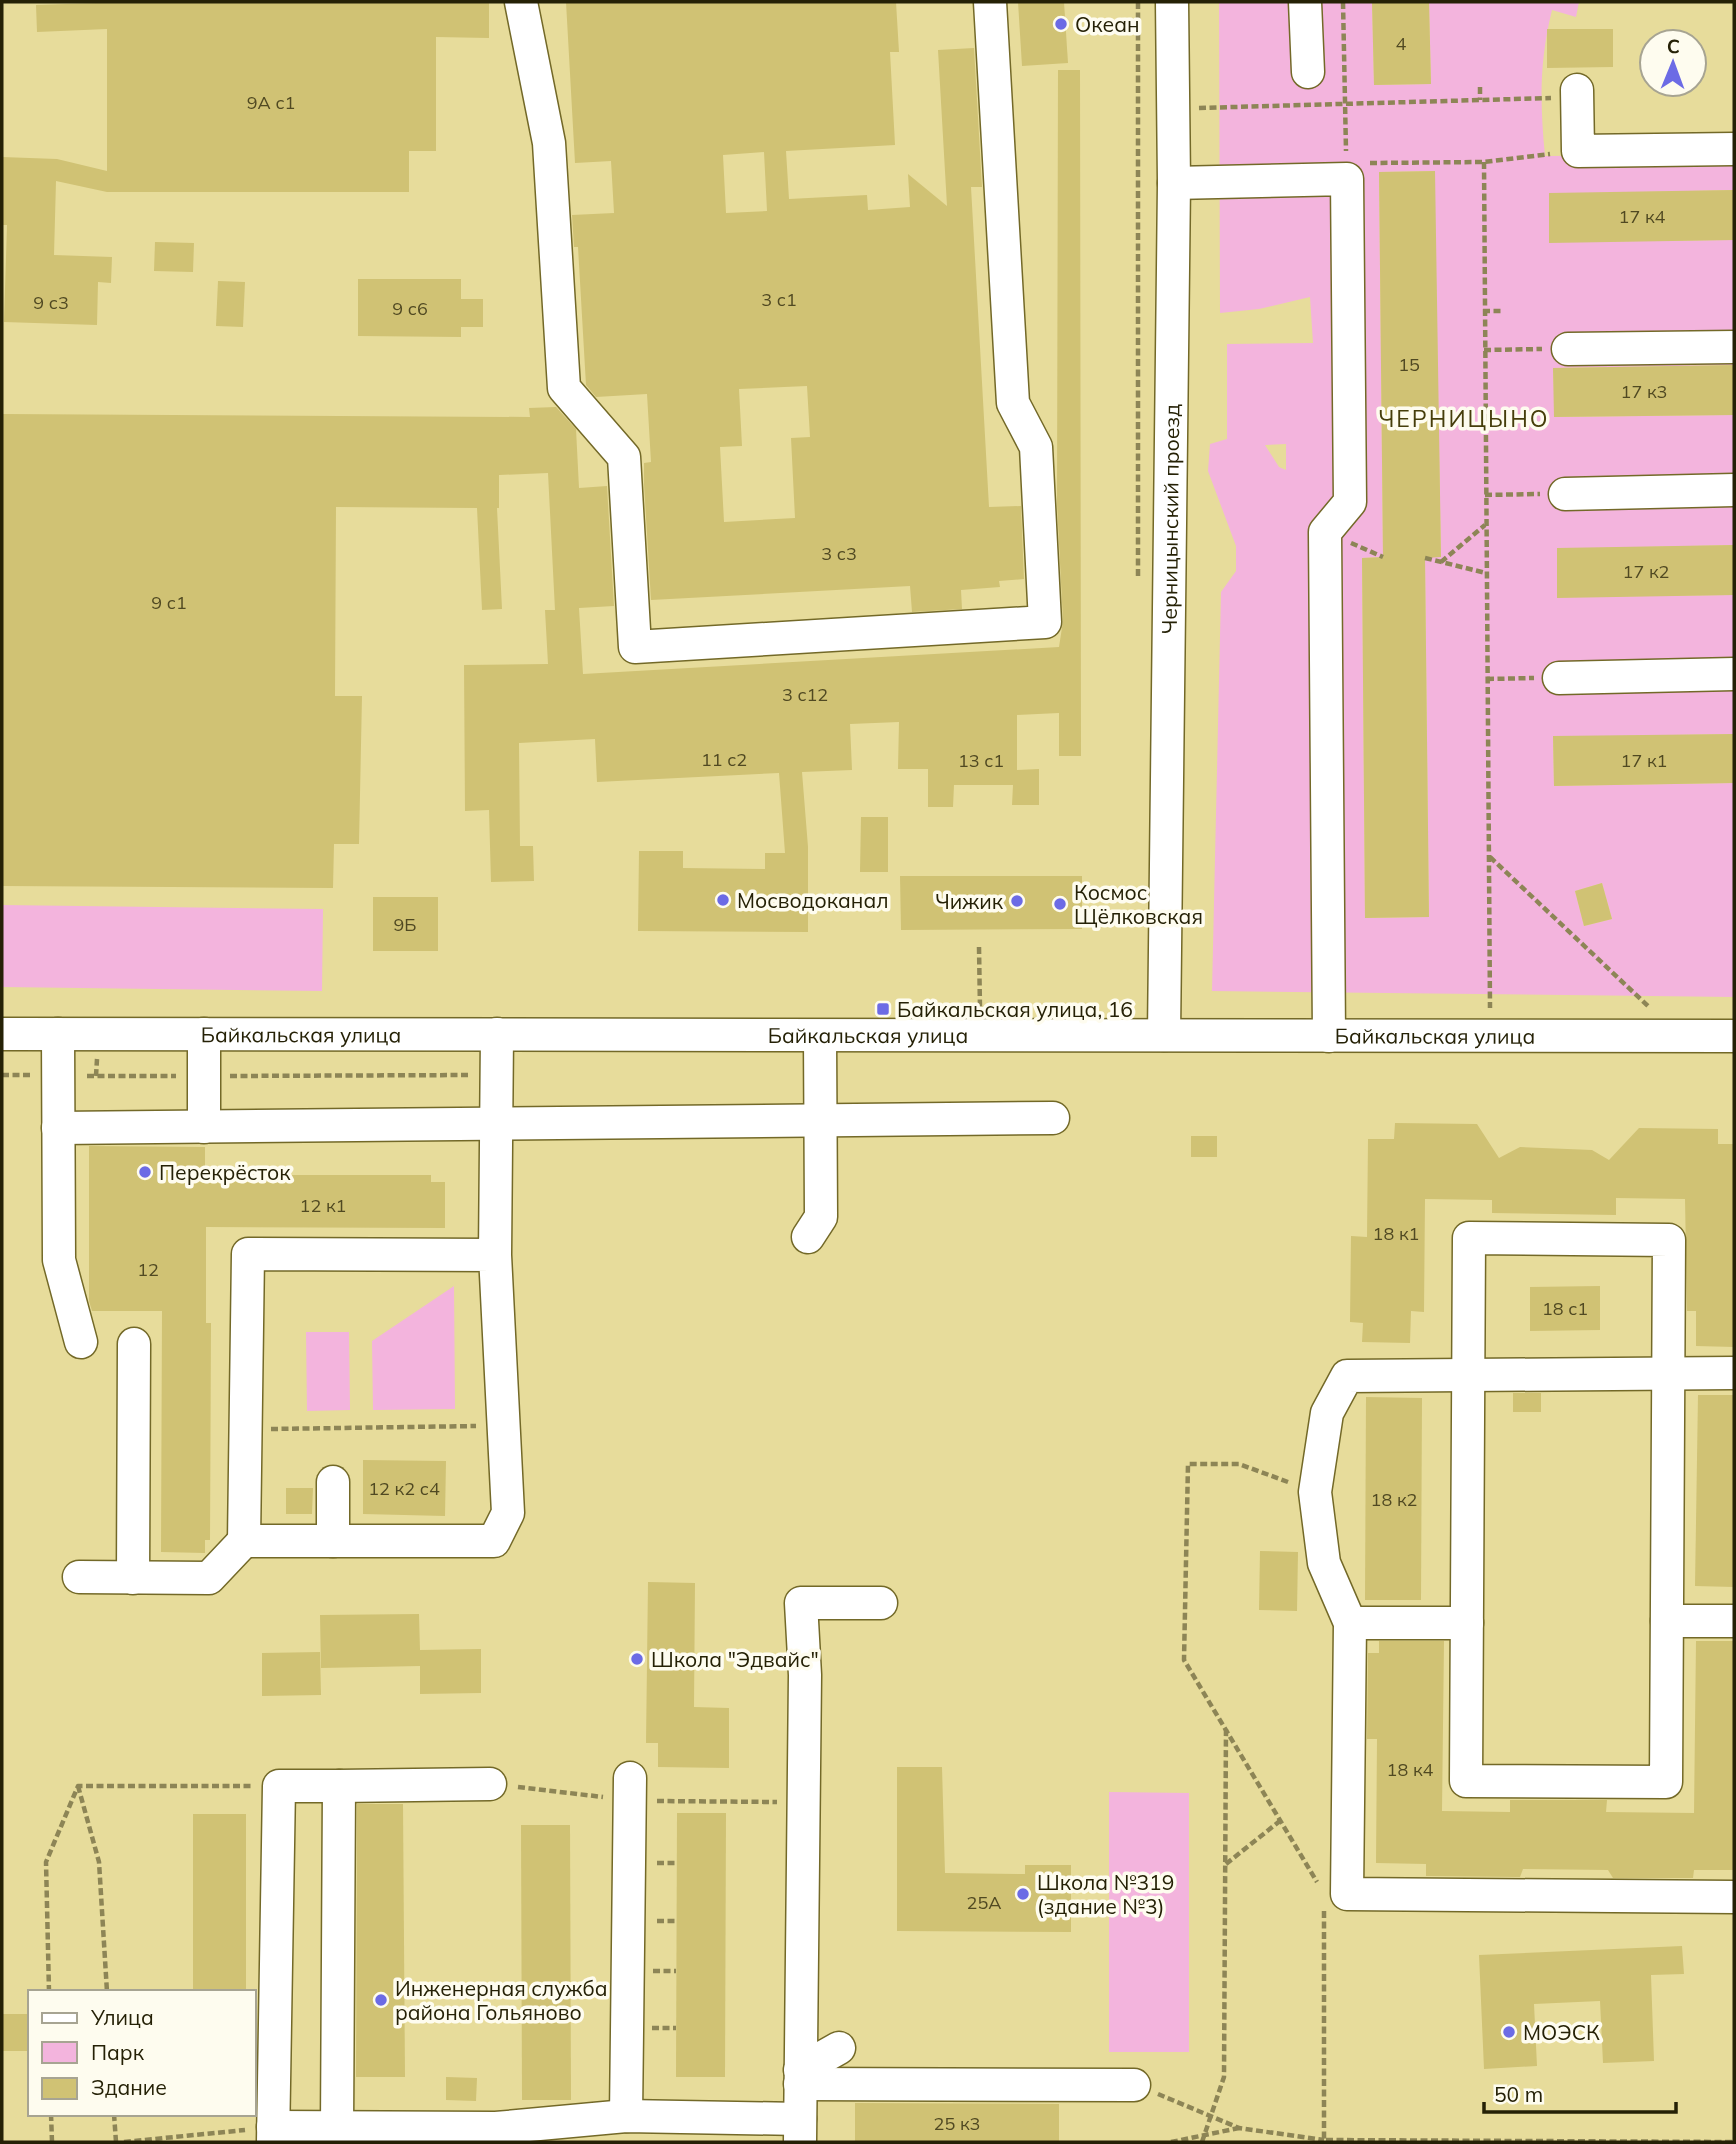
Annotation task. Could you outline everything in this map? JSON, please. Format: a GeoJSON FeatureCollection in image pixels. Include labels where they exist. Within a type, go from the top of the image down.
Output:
{"type":"FeatureCollection","features":[{"type":"Feature","properties":{"kind":"street"},"geometry":{"type":"LineString","coordinates":[[521,2],[548,143],[564,388],[624,457],[635,647],[1045,622],[1036,447],[1013,403],[990,2]]}},
{"type":"Feature","properties":{"kind":"street","name":"Черницынский проезд"},"geometry":{"type":"LineString","coordinates":[[1164,1035],[1174,183],[1172,2]]}},
{"type":"Feature","properties":{"kind":"street"},"geometry":{"type":"LineString","coordinates":[[1306,2],[1308,72]]}},
{"type":"Feature","properties":{"kind":"street"},"geometry":{"type":"LineString","coordinates":[[1577,94],[1578,151],[1734,149]]}},
{"type":"Feature","properties":{"kind":"street"},"geometry":{"type":"LineString","coordinates":[[1174,183],[1347,179],[1350,502],[1325,531],[1329,1035]]}},
{"type":"Feature","properties":{"kind":"street"},"geometry":{"type":"LineString","coordinates":[[1568,349],[1734,347]]}},
{"type":"Feature","properties":{"kind":"street"},"geometry":{"type":"LineString","coordinates":[[1565,494],[1734,491]]}},
{"type":"Feature","properties":{"kind":"street"},"geometry":{"type":"LineString","coordinates":[[1559,678],[1734,674]]}},
{"type":"Feature","properties":{"kind":"street","name":"Байкальская улица"},"geometry":{"type":"LineString","coordinates":[[2,1034],[1734,1036]]}},
{"type":"Feature","properties":{"kind":"street"},"geometry":{"type":"LineString","coordinates":[[58,1034],[59,1260],[81,1342]]}},
{"type":"Feature","properties":{"kind":"street"},"geometry":{"type":"LineString","coordinates":[[204,1034],[204,1127]]}},
{"type":"Feature","properties":{"kind":"street"},"geometry":{"type":"LineString","coordinates":[[244,1541],[494,1541],[508,1513],[495,1255],[497,1034]]}},
{"type":"Feature","properties":{"kind":"street"},"geometry":{"type":"LineString","coordinates":[[808,1237],[821,1217],[820,1037]]}},
{"type":"Feature","properties":{"kind":"street"},"geometry":{"type":"LineString","coordinates":[[58,1128],[1053,1118]]}},
{"type":"Feature","properties":{"kind":"street"},"geometry":{"type":"LineString","coordinates":[[1469,1238],[1669,1240],[1666,1782],[1466,1782],[1468,1375],[1469,1238]]}},
{"type":"Feature","properties":{"kind":"street"},"geometry":{"type":"LineString","coordinates":[[79,1577],[209,1578],[244,1541],[248,1254],[495,1255]]}},
{"type":"Feature","properties":{"kind":"street"},"geometry":{"type":"LineString","coordinates":[[134,1344],[134,1578]]}},
{"type":"Feature","properties":{"kind":"street"},"geometry":{"type":"LineString","coordinates":[[1734,1373],[1347,1376],[1326,1413],[1315,1492],[1324,1563],[1350,1623],[1336,1894],[1734,1897]]}},
{"type":"Feature","properties":{"kind":"street"},"geometry":{"type":"LineString","coordinates":[[333,1482],[333,1541]]}},
{"type":"Feature","properties":{"kind":"street"},"geometry":{"type":"LineString","coordinates":[[490,1784],[279,1786],[273,2135],[337,2128],[496,2128],[626,2116],[800,2131],[805,1675],[801,1603],[881,1603]]}},
{"type":"Feature","properties":{"kind":"street"},"geometry":{"type":"LineString","coordinates":[[1667,1621],[1734,1621]]}},
{"type":"Feature","properties":{"kind":"street"},"geometry":{"type":"LineString","coordinates":[[1350,1623],[1467,1623]]}},
{"type":"Feature","properties":{"kind":"street"},"geometry":{"type":"LineString","coordinates":[[626,2116],[630,1778]]}},
{"type":"Feature","properties":{"kind":"street"},"geometry":{"type":"LineString","coordinates":[[337,2128],[340,1786]]}},
{"type":"Feature","properties":{"kind":"street"},"geometry":{"type":"LineString","coordinates":[[800,2077],[839,2048]]}},
{"type":"Feature","properties":{"kind":"street"},"geometry":{"type":"LineString","coordinates":[[800,2077],[1134,2085]]}},
{"type":"Feature","properties":{"kind":"path"},"geometry":{"type":"LineString","coordinates":[[1138,2],[1138,582]]}},
{"type":"Feature","properties":{"kind":"path"},"geometry":{"type":"LineString","coordinates":[[1343,2],[1347,179]]}},
{"type":"Feature","properties":{"kind":"path"},"geometry":{"type":"LineString","coordinates":[[1480,87],[1480,100]]}},
{"type":"Feature","properties":{"kind":"path"},"geometry":{"type":"LineString","coordinates":[[1174,108],[1480,100],[1577,94]]}},
{"type":"Feature","properties":{"kind":"path"},"geometry":{"type":"LineString","coordinates":[[1347,179],[1369,163],[1484,162],[1578,151]]}},
{"type":"Feature","properties":{"kind":"path"},"geometry":{"type":"LineString","coordinates":[[1484,162],[1490,1009]]}},
{"type":"Feature","properties":{"kind":"path"},"geometry":{"type":"LineString","coordinates":[[1483,311],[1501,311]]}},
{"type":"Feature","properties":{"kind":"path"},"geometry":{"type":"LineString","coordinates":[[1484,350],[1568,349]]}},
{"type":"Feature","properties":{"kind":"path"},"geometry":{"type":"LineString","coordinates":[[1485,495],[1565,494]]}},
{"type":"Feature","properties":{"kind":"path"},"geometry":{"type":"LineString","coordinates":[[1441,562],[1486,524]]}},
{"type":"Feature","properties":{"kind":"path"},"geometry":{"type":"LineString","coordinates":[[1425,558],[1486,573]]}},
{"type":"Feature","properties":{"kind":"path"},"geometry":{"type":"LineString","coordinates":[[1487,679],[1559,678]]}},
{"type":"Feature","properties":{"kind":"path"},"geometry":{"type":"LineString","coordinates":[[1489,856],[1651,1009]]}},
{"type":"Feature","properties":{"kind":"path"},"geometry":{"type":"LineString","coordinates":[[979,947],[980,1010]]}},
{"type":"Feature","properties":{"kind":"path"},"geometry":{"type":"LineString","coordinates":[[96,1076],[496,1074]]}},
{"type":"Feature","properties":{"kind":"path"},"geometry":{"type":"LineString","coordinates":[[246,1429],[505,1426]]}},
{"type":"Feature","properties":{"kind":"path"},"geometry":{"type":"LineString","coordinates":[[1315,1492],[1239,1464],[1188,1464],[1184,1660],[1281,1820],[1336,1894],[1324,2140]]}},
{"type":"Feature","properties":{"kind":"path"},"geometry":{"type":"LineString","coordinates":[[1202,2142],[1224,2077],[1226,1727]]}},
{"type":"Feature","properties":{"kind":"path"},"geometry":{"type":"LineString","coordinates":[[78,1786],[279,1786]]}},
{"type":"Feature","properties":{"kind":"path"},"geometry":{"type":"LineString","coordinates":[[49,1990],[46,1862],[78,1786]]}},
{"type":"Feature","properties":{"kind":"path"},"geometry":{"type":"LineString","coordinates":[[78,1786],[99,1863],[107,1990]]}},
{"type":"Feature","properties":{"kind":"path"},"geometry":{"type":"LineString","coordinates":[[1225,1865],[1281,1820]]}},
{"type":"Feature","properties":{"kind":"path"},"geometry":{"type":"LineString","coordinates":[[1134,2085],[1240,2128],[1324,2140],[1734,2142]]}},
{"type":"Feature","properties":{"kind":"path"},"geometry":{"type":"LineString","coordinates":[[51,2116],[52,2142]]}},
{"type":"Feature","properties":{"kind":"path"},"geometry":{"type":"LineString","coordinates":[[114,2116],[116,2142]]}},
{"type":"Feature","properties":{"kind":"path"},"geometry":{"type":"LineString","coordinates":[[1171,2142],[1240,2128]]}},
{"type":"Feature","properties":{"kind":"path"},"geometry":{"type":"LineString","coordinates":[[124,2142],[273,2135]]}},
{"type":"Feature","properties":{"kind":"green space"},"geometry":{"type":"Polygon","coordinates":[[[1219,2],[1372,2],[1374,85],[1431,84],[1429,2],[1579,2],[1576,17],[1552,10],[1542,83],[1545,156],[1734,155],[1734,190],[1549,194],[1549,242],[1734,240],[1734,365],[1553,368],[1555,417],[1734,415],[1734,545],[1557,549],[1558,597],[1734,595],[1734,734],[1553,737],[1554,786],[1734,783],[1734,997],[1212,991],[1221,592],[1236,571],[1236,546],[1208,471],[1210,444],[1227,439],[1227,344],[1313,343],[1310,297],[1259,309],[1220,313],[1219,2]],[[1434,171],[1379,172],[1383,557],[1362,558],[1365,918],[1429,917],[1425,558],[1441,556],[1434,171]],[[1286,444],[1265,445],[1279,467],[1286,470],[1286,444]],[[1602,883],[1575,891],[1584,926],[1612,919],[1602,883]]]}},
{"type":"Feature","properties":{"kind":"green space"},"geometry":{"type":"Polygon","coordinates":[[[2,905],[323,909],[322,991],[2,987],[2,905]]]}},
{"type":"Feature","properties":{"kind":"green space"},"geometry":{"type":"Polygon","coordinates":[[[454,1286],[455,1409],[373,1410],[372,1341],[454,1286]]]}},
{"type":"Feature","properties":{"kind":"green space"},"geometry":{"type":"Polygon","coordinates":[[[306,1332],[349,1332],[350,1410],[307,1411],[306,1332]]]}},
{"type":"Feature","properties":{"kind":"green space"},"geometry":{"type":"Polygon","coordinates":[[[1109,1792],[1189,1793],[1189,2052],[1109,2052],[1109,1792]]]}},
{"type":"Feature","properties":{"kind":"building"},"geometry":{"type":"Polygon","coordinates":[[[127,2],[489,2],[489,38],[436,37],[436,151],[409,151],[409,192],[107,192],[56,181],[54,255],[112,257],[111,283],[98,282],[97,325],[4,322],[7,225],[2,225],[2,157],[57,159],[107,171],[107,29],[37,32],[36,5],[127,2]]]}},
{"type":"Feature","properties":{"kind":"building"},"geometry":{"type":"Polygon","coordinates":[[[566,2],[896,2],[899,52],[890,52],[895,145],[786,151],[789,199],[867,195],[868,210],[910,207],[908,174],[947,206],[938,50],[974,48],[982,187],[971,187],[989,507],[1021,506],[1024,579],[999,581],[1000,587],[961,590],[962,609],[912,612],[910,586],[651,600],[644,484],[644,463],[651,462],[647,394],[596,397],[586,385],[578,247],[574,247],[572,215],[614,213],[611,161],[575,163],[566,2]],[[764,152],[723,155],[726,213],[767,211],[764,152]],[[807,386],[739,389],[742,446],[720,447],[724,522],[795,518],[791,438],[810,437],[807,386]]]}},
{"type":"Feature","properties":{"kind":"building"},"geometry":{"type":"Polygon","coordinates":[[[1018,2],[1064,2],[1068,63],[1022,66],[1018,2]]]}},
{"type":"Feature","properties":{"kind":"building"},"geometry":{"type":"Polygon","coordinates":[[[1372,2],[1429,2],[1431,84],[1374,85],[1372,2]]]}},
{"type":"Feature","properties":{"kind":"building"},"geometry":{"type":"Polygon","coordinates":[[[1547,29],[1613,29],[1613,67],[1547,68],[1547,29]]]}},
{"type":"Feature","properties":{"kind":"building"},"geometry":{"type":"Polygon","coordinates":[[[1058,70],[1080,70],[1081,756],[1059,756],[1059,713],[1017,715],[1017,770],[1039,769],[1039,805],[1012,805],[1013,785],[954,785],[953,807],[928,807],[928,769],[898,769],[899,722],[850,724],[852,770],[802,772],[808,847],[808,932],[638,931],[639,851],[683,851],[683,868],[765,869],[765,853],[785,853],[779,773],[597,782],[595,739],[519,743],[520,846],[533,846],[534,881],[491,882],[489,810],[465,811],[464,665],[548,664],[545,610],[555,610],[548,473],[499,475],[497,508],[502,609],[482,610],[477,508],[336,507],[335,696],[362,696],[359,844],[334,844],[333,888],[2,886],[3,414],[530,417],[529,408],[556,407],[576,429],[579,488],[607,486],[614,606],[579,608],[583,674],[1059,647],[1063,621],[1057,504],[1058,70]]]}},
{"type":"Feature","properties":{"kind":"building"},"geometry":{"type":"Polygon","coordinates":[[[1435,171],[1441,557],[1425,558],[1429,917],[1365,918],[1362,558],[1383,557],[1379,172],[1435,171]]]}},
{"type":"Feature","properties":{"kind":"building"},"geometry":{"type":"Polygon","coordinates":[[[1734,190],[1734,240],[1549,243],[1549,193],[1734,190]]]}},
{"type":"Feature","properties":{"kind":"building"},"geometry":{"type":"Polygon","coordinates":[[[155,242],[194,243],[193,272],[154,271],[155,242]]]}},
{"type":"Feature","properties":{"kind":"building"},"geometry":{"type":"Polygon","coordinates":[[[358,279],[461,279],[461,299],[483,299],[483,327],[461,327],[461,337],[358,336],[358,279]]]}},
{"type":"Feature","properties":{"kind":"building"},"geometry":{"type":"Polygon","coordinates":[[[218,281],[245,282],[243,327],[216,326],[218,281]]]}},
{"type":"Feature","properties":{"kind":"building"},"geometry":{"type":"Polygon","coordinates":[[[1734,365],[1734,415],[1554,417],[1553,368],[1734,365]]]}},
{"type":"Feature","properties":{"kind":"building"},"geometry":{"type":"Polygon","coordinates":[[[1734,545],[1734,595],[1557,598],[1557,548],[1734,545]]]}},
{"type":"Feature","properties":{"kind":"building"},"geometry":{"type":"Polygon","coordinates":[[[1734,734],[1734,783],[1554,786],[1553,736],[1734,734]]]}},
{"type":"Feature","properties":{"kind":"building"},"geometry":{"type":"Polygon","coordinates":[[[861,817],[888,817],[888,872],[860,872],[861,817]]]}},
{"type":"Feature","properties":{"kind":"building"},"geometry":{"type":"Polygon","coordinates":[[[900,876],[1082,876],[1082,929],[901,930],[900,876]]]}},
{"type":"Feature","properties":{"kind":"building"},"geometry":{"type":"Polygon","coordinates":[[[1602,883],[1612,919],[1584,926],[1575,891],[1602,883]]]}},
{"type":"Feature","properties":{"kind":"building"},"geometry":{"type":"Polygon","coordinates":[[[373,897],[438,897],[438,951],[373,951],[373,897]]]}},
{"type":"Feature","properties":{"kind":"building"},"geometry":{"type":"Polygon","coordinates":[[[1395,1123],[1477,1124],[1499,1158],[1520,1147],[1592,1150],[1609,1160],[1639,1128],[1718,1129],[1718,1144],[1734,1144],[1734,1347],[1696,1346],[1696,1311],[1687,1311],[1685,1199],[1616,1198],[1616,1215],[1492,1213],[1492,1200],[1425,1199],[1424,1312],[1411,1311],[1410,1343],[1362,1342],[1363,1323],[1350,1322],[1351,1236],[1367,1237],[1368,1139],[1394,1139],[1395,1123]]]}},
{"type":"Feature","properties":{"kind":"building"},"geometry":{"type":"Polygon","coordinates":[[[1191,1136],[1217,1136],[1217,1157],[1191,1157],[1191,1136]]]}},
{"type":"Feature","properties":{"kind":"building"},"geometry":{"type":"Polygon","coordinates":[[[89,1146],[205,1147],[205,1175],[431,1175],[431,1182],[445,1182],[445,1228],[206,1227],[206,1323],[211,1323],[210,1540],[205,1540],[205,1553],[161,1552],[162,1311],[92,1311],[89,1301],[89,1146]]]}},
{"type":"Feature","properties":{"kind":"building"},"geometry":{"type":"Polygon","coordinates":[[[1600,1286],[1600,1330],[1530,1331],[1530,1287],[1600,1286]]]}},
{"type":"Feature","properties":{"kind":"building"},"geometry":{"type":"Polygon","coordinates":[[[1513,1393],[1541,1393],[1541,1412],[1513,1412],[1513,1393]]]}},
{"type":"Feature","properties":{"kind":"building"},"geometry":{"type":"Polygon","coordinates":[[[1698,1395],[1734,1395],[1734,1587],[1695,1586],[1698,1395]]]}},
{"type":"Feature","properties":{"kind":"building"},"geometry":{"type":"Polygon","coordinates":[[[1366,1397],[1422,1398],[1421,1600],[1365,1600],[1366,1397]]]}},
{"type":"Feature","properties":{"kind":"building"},"geometry":{"type":"Polygon","coordinates":[[[363,1460],[446,1461],[445,1516],[363,1514],[363,1460]]]}},
{"type":"Feature","properties":{"kind":"building"},"geometry":{"type":"Polygon","coordinates":[[[286,1488],[313,1488],[312,1514],[286,1514],[286,1488]]]}},
{"type":"Feature","properties":{"kind":"building"},"geometry":{"type":"Polygon","coordinates":[[[1260,1551],[1298,1552],[1297,1611],[1259,1610],[1260,1551]]]}},
{"type":"Feature","properties":{"kind":"building"},"geometry":{"type":"Polygon","coordinates":[[[648,1582],[695,1583],[694,1707],[729,1708],[729,1768],[658,1767],[658,1743],[646,1743],[648,1582]]]}},
{"type":"Feature","properties":{"kind":"building"},"geometry":{"type":"Polygon","coordinates":[[[419,1614],[420,1650],[481,1649],[481,1693],[420,1694],[420,1666],[321,1668],[320,1615],[419,1614]]]}},
{"type":"Feature","properties":{"kind":"building"},"geometry":{"type":"Polygon","coordinates":[[[1379,1641],[1444,1641],[1442,1811],[1510,1812],[1510,1800],[1607,1800],[1606,1812],[1694,1813],[1696,1641],[1734,1641],[1734,1870],[1694,1870],[1693,1878],[1613,1878],[1608,1870],[1523,1869],[1520,1877],[1426,1876],[1426,1864],[1376,1863],[1377,1739],[1367,1739],[1368,1653],[1379,1653],[1379,1641]]]}},
{"type":"Feature","properties":{"kind":"building"},"geometry":{"type":"Polygon","coordinates":[[[320,1652],[321,1695],[262,1696],[262,1653],[320,1652]]]}},
{"type":"Feature","properties":{"kind":"building"},"geometry":{"type":"Polygon","coordinates":[[[897,1767],[942,1767],[945,1873],[1025,1874],[1025,1865],[1071,1865],[1071,1932],[897,1931],[897,1767]]]}},
{"type":"Feature","properties":{"kind":"building"},"geometry":{"type":"Polygon","coordinates":[[[357,1804],[403,1804],[405,2077],[356,2077],[357,1804]]]}},
{"type":"Feature","properties":{"kind":"building"},"geometry":{"type":"Polygon","coordinates":[[[677,1813],[726,1813],[725,2077],[676,2077],[677,1813]]]}},
{"type":"Feature","properties":{"kind":"building"},"geometry":{"type":"Polygon","coordinates":[[[193,1814],[246,1814],[246,1990],[193,1990],[193,1814]]]}},
{"type":"Feature","properties":{"kind":"building"},"geometry":{"type":"Polygon","coordinates":[[[521,1825],[570,1825],[571,2100],[522,2100],[521,1825]]]}},
{"type":"Feature","properties":{"kind":"building","name":"МОЭСК"},"geometry":{"type":"Polygon","coordinates":[[[1682,1946],[1684,1974],[1651,1975],[1654,2061],[1603,2063],[1600,2001],[1534,2004],[1537,2066],[1484,2069],[1479,1955],[1682,1946]]]}},
{"type":"Feature","properties":{"kind":"building"},"geometry":{"type":"Polygon","coordinates":[[[2,2014],[28,2014],[28,2051],[2,2051],[2,2014]]]}},
{"type":"Feature","properties":{"kind":"building"},"geometry":{"type":"Polygon","coordinates":[[[446,2077],[477,2078],[476,2101],[446,2100],[446,2077]]]}},
{"type":"Feature","properties":{"kind":"building"},"geometry":{"type":"Polygon","coordinates":[[[855,2103],[1059,2104],[1059,2142],[855,2142],[855,2103]]]}},
{"type":"Feature","properties":{"kind":"place","name":"Океан"},"geometry":{"type":"Point","coordinates":[1061,24]}},
{"type":"Feature","properties":{"kind":"place","name":"Мосводоканал"},"geometry":{"type":"Point","coordinates":[723,900]}},
{"type":"Feature","properties":{"kind":"place","name":"Чижик"},"geometry":{"type":"Point","coordinates":[1017,901]}},
{"type":"Feature","properties":{"kind":"place","name":"Космос Щёлковская"},"geometry":{"type":"Point","coordinates":[1060,904]}},
{"type":"Feature","properties":{"kind":"place","name":"Байкальская улица, 16"},"geometry":{"type":"Point","coordinates":[883,1009]}},
{"type":"Feature","properties":{"kind":"place","name":"Перекрёсток"},"geometry":{"type":"Point","coordinates":[145,1172]}},
{"type":"Feature","properties":{"kind":"place","name":"Школа \"Эдвайс\""},"geometry":{"type":"Point","coordinates":[637,1659]}},
{"type":"Feature","properties":{"kind":"place","name":"Школа №319 (здание №3)"},"geometry":{"type":"Point","coordinates":[1023,1894]}},
{"type":"Feature","properties":{"kind":"place","name":"Инженерная служба района Гольяново"},"geometry":{"type":"Point","coordinates":[381,2000]}},
{"type":"Feature","properties":{"kind":"place","name":"МОЭСК"},"geometry":{"type":"Point","coordinates":[1509,2032]}},
{"type":"Feature","properties":{"kind":"district","name":"ЧЕРНИЦЫНО"},"geometry":{"type":"Point","coordinates":[1464,418]}}]}
